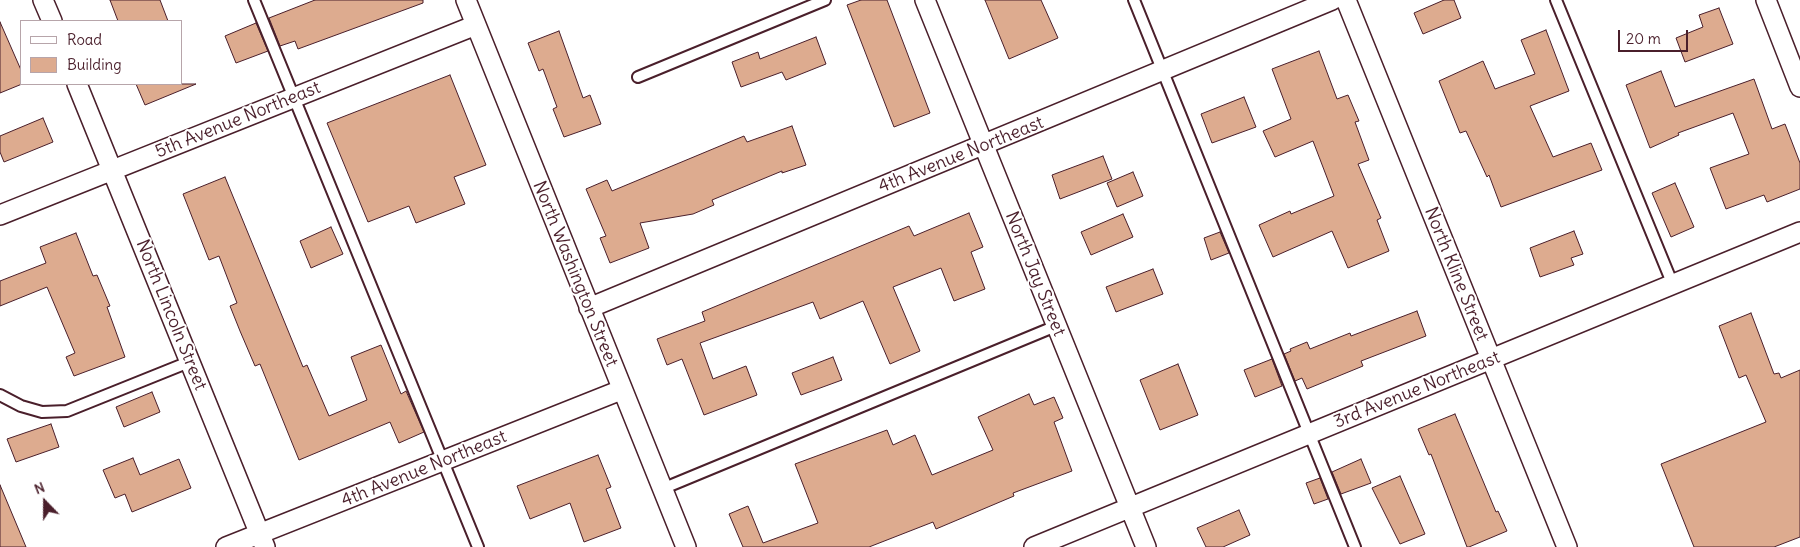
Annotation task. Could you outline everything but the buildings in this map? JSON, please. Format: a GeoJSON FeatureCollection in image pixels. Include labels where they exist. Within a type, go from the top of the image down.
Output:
{"type":"FeatureCollection","features":[{"type":"Feature","properties":{"kind":"street"},"geometry":{"type":"LineString","coordinates":[[43,0],[52,20]]}},
{"type":"Feature","properties":{"kind":"street","name":"North Washington Street"},"geometry":{"type":"LineString","coordinates":[[466,0],[686,547]]}},
{"type":"Feature","properties":{"kind":"street","name":"North Jay Street"},"geometry":{"type":"LineString","coordinates":[[925,0],[1146,547]]}},
{"type":"Feature","properties":{"kind":"street","name":"4th Avenue Northeast"},"geometry":{"type":"LineString","coordinates":[[589,308],[1332,0]]}},
{"type":"Feature","properties":{"kind":"street","name":"North Kline Street"},"geometry":{"type":"LineString","coordinates":[[1346,0],[1568,547]]}},
{"type":"Feature","properties":{"kind":"street"},"geometry":{"type":"LineString","coordinates":[[1766,0],[1800,87]]}},
{"type":"Feature","properties":{"kind":"street","name":"5th Avenue Northeast"},"geometry":{"type":"LineString","coordinates":[[0,215],[476,25]]}},
{"type":"Feature","properties":{"kind":"street","name":"North Lincoln Street"},"geometry":{"type":"LineString","coordinates":[[77,85],[262,540]]}},
{"type":"Feature","properties":{"kind":"street","name":"3rd Avenue Northeast"},"geometry":{"type":"LineString","coordinates":[[1034,547],[1800,232]]}},
{"type":"Feature","properties":{"kind":"street","name":"4th Avenue Northeast"},"geometry":{"type":"LineString","coordinates":[[226,547],[262,540],[443,461],[622,390]]}},
{"type":"Feature","properties":{"kind":"lane"},"geometry":{"type":"LineString","coordinates":[[254,0],[478,547]]}},
{"type":"Feature","properties":{"kind":"lane"},"geometry":{"type":"LineString","coordinates":[[638,78],[825,0]]}},
{"type":"Feature","properties":{"kind":"lane"},"geometry":{"type":"LineString","coordinates":[[1134,0],[1355,547]]}},
{"type":"Feature","properties":{"kind":"lane"},"geometry":{"type":"LineString","coordinates":[[1556,0],[1673,285]]}},
{"type":"Feature","properties":{"kind":"lane"},"geometry":{"type":"LineString","coordinates":[[662,489],[1056,326]]}},
{"type":"Feature","properties":{"kind":"lane"},"geometry":{"type":"LineString","coordinates":[[0,395],[21,406],[42,412],[67,411],[189,362]]}}]}
